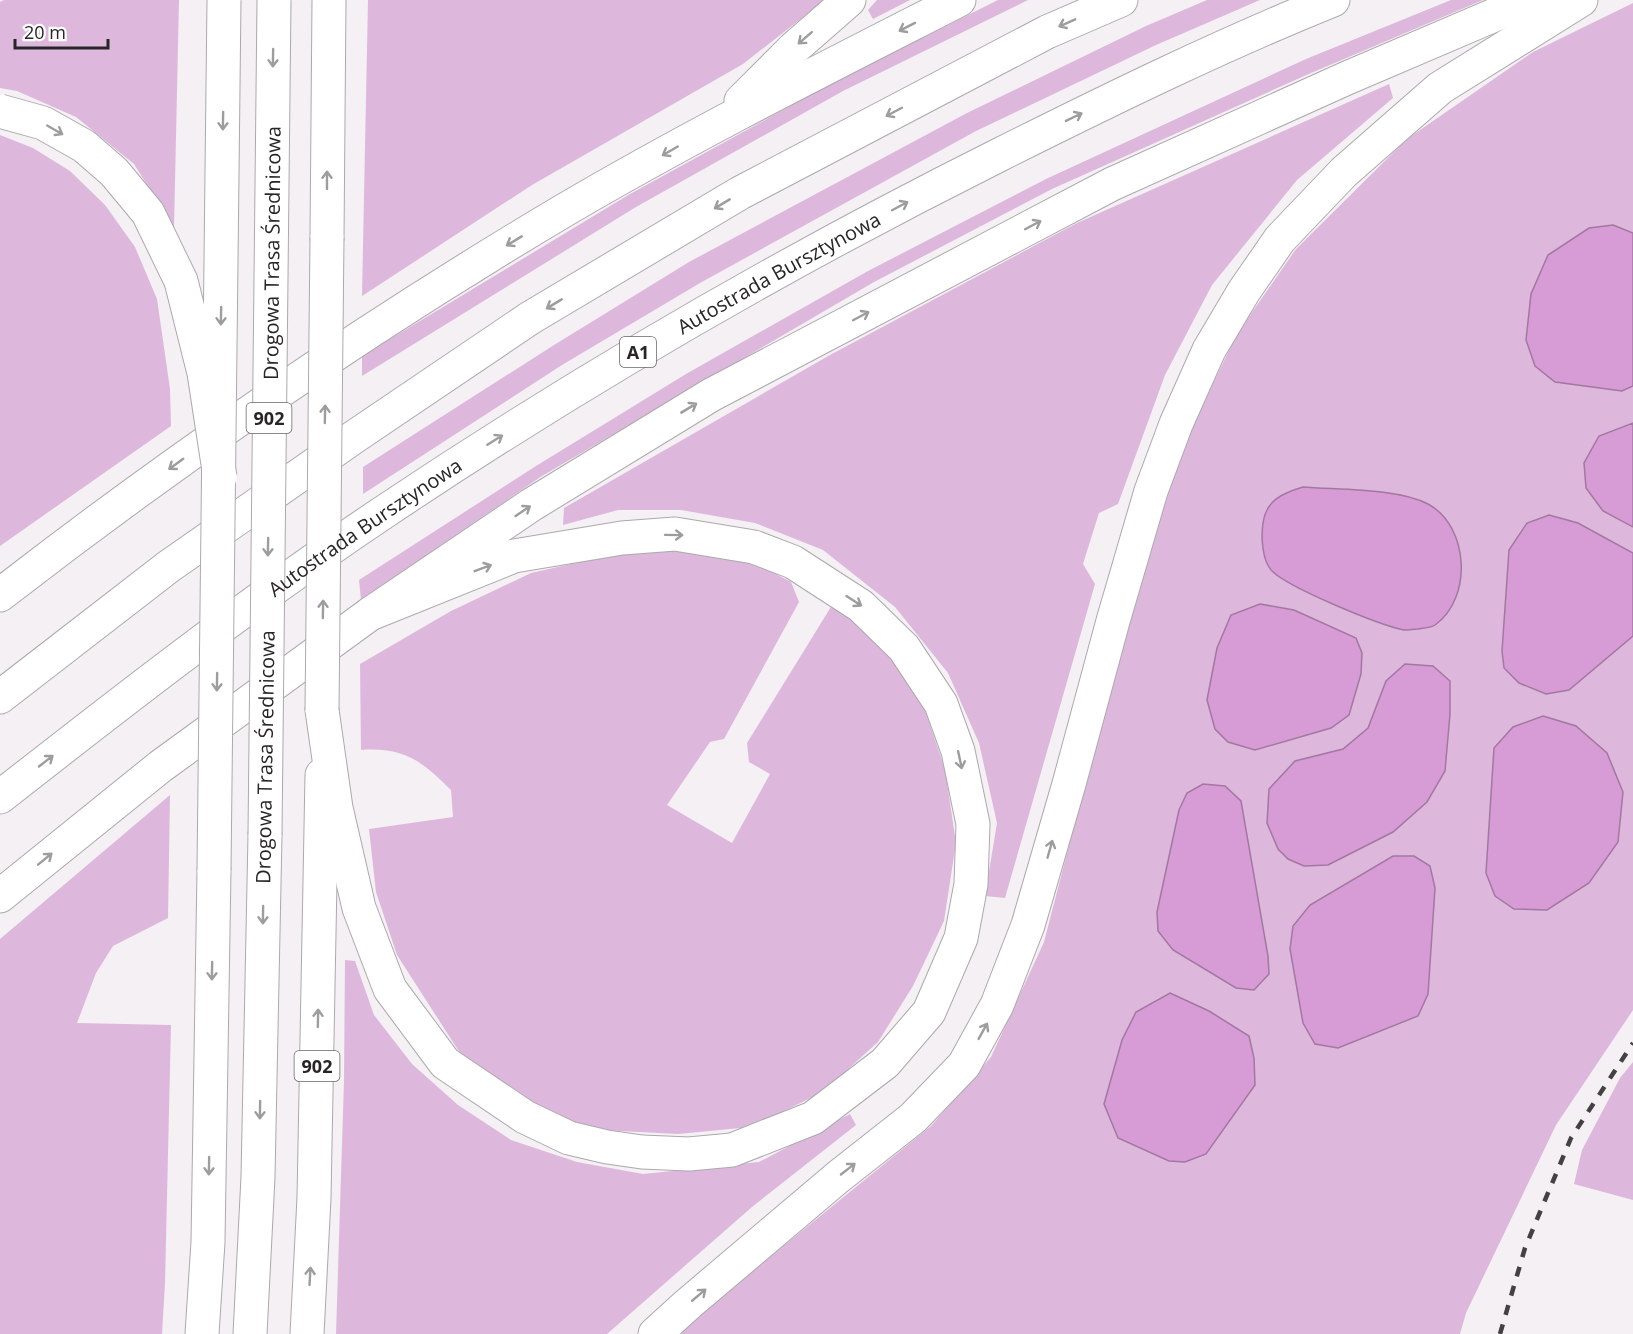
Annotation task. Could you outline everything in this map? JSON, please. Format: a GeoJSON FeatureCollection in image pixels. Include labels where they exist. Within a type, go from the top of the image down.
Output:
{"type":"FeatureCollection","features":[{"type":"Feature","properties":{"kind":"main road"},"geometry":{"type":"LineString","coordinates":[[202,1334],[207,1242],[214,870],[224,0]]}},
{"type":"Feature","properties":{"kind":"main road","name":"Drogowa Trasa Średnicowa"},"geometry":{"type":"LineString","coordinates":[[250,1334],[258,1177],[265,835],[274,0]]}},
{"type":"Feature","properties":{"kind":"main road"},"geometry":{"type":"LineString","coordinates":[[329,0],[322,710],[329,803],[359,908],[390,989],[445,1063],[525,1117],[569,1138],[642,1152],[689,1154],[732,1150],[813,1118],[885,1063],[929,1012],[962,938],[971,884],[973,824],[958,751],[941,704],[904,648],[861,606],[793,562],[754,548],[675,534],[622,538],[514,556],[370,614]]}},
{"type":"Feature","properties":{"kind":"main road"},"geometry":{"type":"LineString","coordinates":[[721,122],[793,49],[849,0]]}},
{"type":"Feature","properties":{"kind":"main road"},"geometry":{"type":"LineString","coordinates":[[0,595],[72,539],[230,426],[378,326],[564,211],[721,122],[959,0]]}},
{"type":"Feature","properties":{"kind":"main road"},"geometry":{"type":"LineString","coordinates":[[0,697],[168,567],[530,318],[740,193],[1047,32],[1121,0]]}},
{"type":"Feature","properties":{"kind":"main road","name":"Autostrada Bursztynowa"},"geometry":{"type":"LineString","coordinates":[[0,797],[165,668],[380,515],[462,461],[633,355],[787,265],[932,189],[1200,57],[1333,0]]}},
{"type":"Feature","properties":{"kind":"main road"},"geometry":{"type":"LineString","coordinates":[[0,896],[161,766],[370,614],[531,505],[711,395],[1112,184],[1347,78],[1499,13],[1536,0]]}},
{"type":"Feature","properties":{"kind":"main road"},"geometry":{"type":"LineString","coordinates":[[655,1334],[838,1178],[914,1118],[964,1065],[997,1005],[1028,925],[1151,491],[1176,424],[1209,350],[1250,282],[1280,239],[1344,172],[1440,88],[1581,0]]}},
{"type":"Feature","properties":{"kind":"main road"},"geometry":{"type":"LineString","coordinates":[[0,111],[44,123],[84,146],[114,172],[148,213],[181,281],[204,373],[220,477]]}},
{"type":"Feature","properties":{"kind":"main road"},"geometry":{"type":"LineString","coordinates":[[0,576],[72,539]]}},
{"type":"Feature","properties":{"kind":"main road","name":"902"},"geometry":{"type":"LineString","coordinates":[[307,1334],[329,803]]}},
{"type":"Feature","properties":{"kind":"shaded area"},"geometry":{"type":"Polygon","coordinates":[[[4,0],[179,0],[174,228],[134,164],[76,117],[17,91],[0,88],[0,2],[4,0]]]}},
{"type":"Feature","properties":{"kind":"shaded area"},"geometry":{"type":"Polygon","coordinates":[[[368,0],[825,0],[743,64],[532,185],[362,296],[368,0]]]}},
{"type":"Feature","properties":{"kind":"shaded area"},"geometry":{"type":"Polygon","coordinates":[[[877,0],[910,0],[873,19],[868,10],[877,0]]]}},
{"type":"Feature","properties":{"kind":"shaded area"},"geometry":{"type":"Polygon","coordinates":[[[998,0],[1028,0],[843,91],[636,207],[362,376],[362,356],[630,194],[834,82],[998,0]]]}},
{"type":"Feature","properties":{"kind":"shaded area"},"geometry":{"type":"Polygon","coordinates":[[[1207,0],[1260,0],[1156,45],[976,131],[700,283],[562,365],[363,494],[363,467],[689,262],[967,113],[1146,26],[1207,0]]]}},
{"type":"Feature","properties":{"kind":"shaded area"},"geometry":{"type":"Polygon","coordinates":[[[1451,0],[1483,0],[1311,73],[1052,189],[874,282],[542,476],[361,600],[359,580],[536,466],[686,374],[868,271],[1046,179],[1306,59],[1451,0]]]}},
{"type":"Feature","properties":{"kind":"shaded area"},"geometry":{"type":"Polygon","coordinates":[[[1633,3],[1633,1010],[1556,1125],[1466,1313],[1460,1334],[675,1334],[931,1126],[991,1057],[1044,942],[1135,591],[1189,433],[1237,334],[1296,249],[1407,139],[1533,52],[1633,3]]]}},
{"type":"Feature","properties":{"kind":"shaded area"},"geometry":{"type":"Polygon","coordinates":[[[1389,84],[1393,98],[1297,180],[1212,285],[1165,375],[1118,504],[1099,513],[1083,564],[1095,584],[1005,898],[985,896],[997,823],[979,743],[948,673],[895,607],[823,550],[755,523],[681,510],[618,510],[563,525],[564,508],[830,355],[1077,223],[1389,84]]]}},
{"type":"Feature","properties":{"kind":"shaded area"},"geometry":{"type":"Polygon","coordinates":[[[0,135],[33,148],[70,171],[105,205],[135,247],[157,299],[170,389],[171,426],[0,546],[0,135]]]}},
{"type":"Feature","properties":{"kind":"shaded area"},"geometry":{"type":"Polygon","coordinates":[[[1613,225],[1633,233],[1633,386],[1622,391],[1555,382],[1535,366],[1526,340],[1531,294],[1548,255],[1589,228],[1613,225]]]}},
{"type":"Feature","properties":{"kind":"shaded area"},"geometry":{"type":"Polygon","coordinates":[[[1633,423],[1633,527],[1603,511],[1586,488],[1584,463],[1599,436],[1633,423]]]}},
{"type":"Feature","properties":{"kind":"shaded area"},"geometry":{"type":"Polygon","coordinates":[[[1303,487],[1400,495],[1428,504],[1442,514],[1452,528],[1461,563],[1456,598],[1447,613],[1433,626],[1404,630],[1335,605],[1296,587],[1272,571],[1266,561],[1262,542],[1265,515],[1277,499],[1303,487]]]}},
{"type":"Feature","properties":{"kind":"shaded area"},"geometry":{"type":"Polygon","coordinates":[[[1549,515],[1578,523],[1633,553],[1633,636],[1569,690],[1546,694],[1519,683],[1504,668],[1502,651],[1509,550],[1527,523],[1549,515]]]}},
{"type":"Feature","properties":{"kind":"shaded area"},"geometry":{"type":"Polygon","coordinates":[[[668,549],[715,552],[765,568],[791,582],[799,602],[724,739],[710,742],[667,805],[732,843],[770,774],[749,762],[747,743],[834,602],[873,634],[918,690],[945,769],[956,843],[944,921],[913,986],[878,1042],[823,1092],[751,1127],[678,1134],[580,1129],[517,1096],[460,1053],[397,955],[376,892],[369,829],[453,817],[451,790],[431,771],[411,758],[389,751],[361,750],[360,664],[451,611],[531,573],[598,558],[668,549]]]}},
{"type":"Feature","properties":{"kind":"shaded area"},"geometry":{"type":"Polygon","coordinates":[[[1260,604],[1294,610],[1356,638],[1362,653],[1361,674],[1349,715],[1331,728],[1255,750],[1228,742],[1215,729],[1207,700],[1217,648],[1231,615],[1260,604]]]}},
{"type":"Feature","properties":{"kind":"shaded area"},"geometry":{"type":"Polygon","coordinates":[[[1405,664],[1433,666],[1450,681],[1450,714],[1445,771],[1427,802],[1393,832],[1328,865],[1304,866],[1288,859],[1278,849],[1267,823],[1269,789],[1295,761],[1343,749],[1368,728],[1386,681],[1405,664]]]}},
{"type":"Feature","properties":{"kind":"shaded area"},"geometry":{"type":"Polygon","coordinates":[[[1543,716],[1576,726],[1607,753],[1623,792],[1618,842],[1589,883],[1547,910],[1514,909],[1495,896],[1486,873],[1494,748],[1513,727],[1543,716]]]}},
{"type":"Feature","properties":{"kind":"shaded area"},"geometry":{"type":"Polygon","coordinates":[[[1203,784],[1225,786],[1241,801],[1268,956],[1269,974],[1254,990],[1236,988],[1173,950],[1158,931],[1157,912],[1179,810],[1187,793],[1203,784]]]}},
{"type":"Feature","properties":{"kind":"shaded area"},"geometry":{"type":"Polygon","coordinates":[[[170,795],[168,918],[113,946],[96,973],[77,1023],[171,1025],[162,1334],[0,1334],[0,939],[170,795]]]}},
{"type":"Feature","properties":{"kind":"shaded area"},"geometry":{"type":"Polygon","coordinates":[[[1393,856],[1414,856],[1430,866],[1435,888],[1428,994],[1418,1016],[1338,1048],[1315,1044],[1303,1023],[1290,949],[1293,926],[1310,905],[1393,856]]]}},
{"type":"Feature","properties":{"kind":"shaded area"},"geometry":{"type":"Polygon","coordinates":[[[345,960],[355,961],[374,1015],[412,1064],[458,1105],[511,1140],[577,1162],[643,1174],[759,1162],[850,1114],[856,1125],[752,1207],[607,1334],[336,1334],[344,1081],[345,960]]]}},
{"type":"Feature","properties":{"kind":"shaded area"},"geometry":{"type":"Polygon","coordinates":[[[1170,993],[1209,1011],[1249,1036],[1254,1058],[1255,1085],[1206,1154],[1185,1162],[1169,1161],[1118,1138],[1104,1104],[1122,1040],[1136,1012],[1170,993]]]}},
{"type":"Feature","properties":{"kind":"shaded area"},"geometry":{"type":"Polygon","coordinates":[[[1633,1062],[1633,1200],[1574,1184],[1582,1150],[1620,1078],[1633,1062]]]}},
{"type":"Feature","properties":{"kind":"railway"},"geometry":{"type":"LineString","coordinates":[[1500,1334],[1525,1248],[1571,1138],[1633,1043]]}}]}
